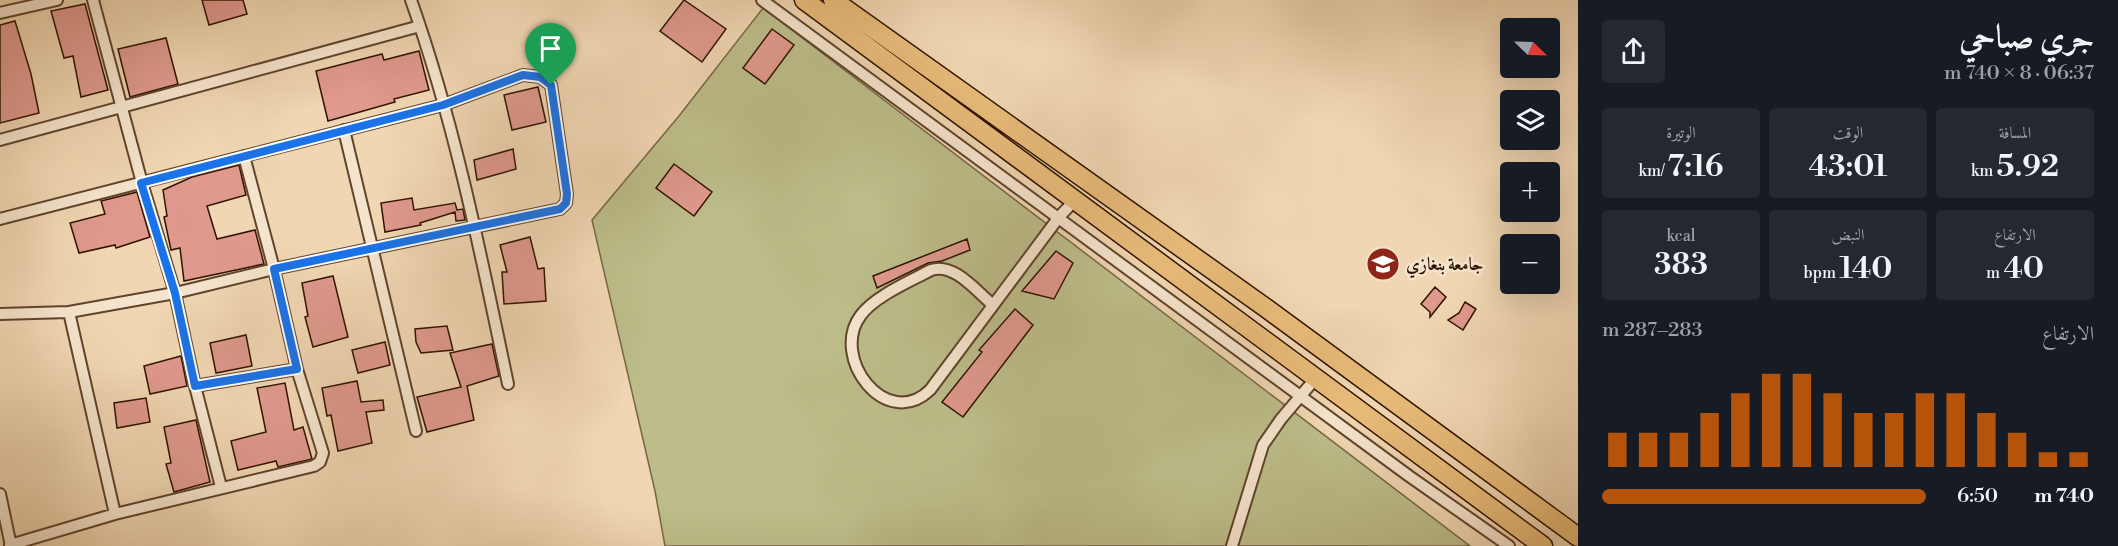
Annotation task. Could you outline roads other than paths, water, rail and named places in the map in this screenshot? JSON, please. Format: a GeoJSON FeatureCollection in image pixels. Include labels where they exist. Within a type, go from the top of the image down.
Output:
{"type":"FeatureCollection","features":[{"type":"Feature","properties":{"kind":"highway"},"geometry":{"type":"LineString","coordinates":[[804,0],[1543,546]]}},
{"type":"Feature","properties":{"kind":"highway"},"geometry":{"type":"LineString","coordinates":[[833,0],[1266,308],[1578,537]]}},
{"type":"Feature","properties":{"kind":"street"},"geometry":{"type":"LineString","coordinates":[[0,13],[57,0]]}},
{"type":"Feature","properties":{"kind":"street"},"geometry":{"type":"LineString","coordinates":[[93,0],[141,183],[175,293],[220,488]]}},
{"type":"Feature","properties":{"kind":"street"},"geometry":{"type":"LineString","coordinates":[[411,0],[443,105],[475,226],[508,384]]}},
{"type":"Feature","properties":{"kind":"street"},"geometry":{"type":"LineString","coordinates":[[762,0],[1409,476],[1509,546]]}},
{"type":"Feature","properties":{"kind":"street"},"geometry":{"type":"LineString","coordinates":[[0,140],[420,26]]}},
{"type":"Feature","properties":{"kind":"street"},"geometry":{"type":"LineString","coordinates":[[0,219],[443,105],[523,75],[540,77],[551,85],[567,194],[566,203],[560,209],[274,269],[175,293],[69,312],[0,314]]}},
{"type":"Feature","properties":{"kind":"street"},"geometry":{"type":"LineString","coordinates":[[344,130],[416,431]]}},
{"type":"Feature","properties":{"kind":"street"},"geometry":{"type":"LineString","coordinates":[[0,494],[7,542],[314,466],[320,462],[323,453],[297,369],[274,269],[244,156]]}},
{"type":"Feature","properties":{"kind":"street"},"geometry":{"type":"LineString","coordinates":[[993,305],[952,271],[942,268],[931,270],[874,303],[861,314],[851,338],[854,364],[864,380],[883,398],[904,403],[919,399],[930,390],[1059,218],[1076,199]]}},
{"type":"Feature","properties":{"kind":"street"},"geometry":{"type":"LineString","coordinates":[[69,312],[116,514]]}},
{"type":"Feature","properties":{"kind":"street"},"geometry":{"type":"LineString","coordinates":[[195,386],[297,369]]}},
{"type":"Feature","properties":{"kind":"street"},"geometry":{"type":"LineString","coordinates":[[1232,546],[1263,445],[1281,418],[1315,379]]}},
{"type":"Feature","properties":{"kind":"place","name":"جامعة بنغازي"},"geometry":{"type":"Point","coordinates":[1383,264]}}]}
